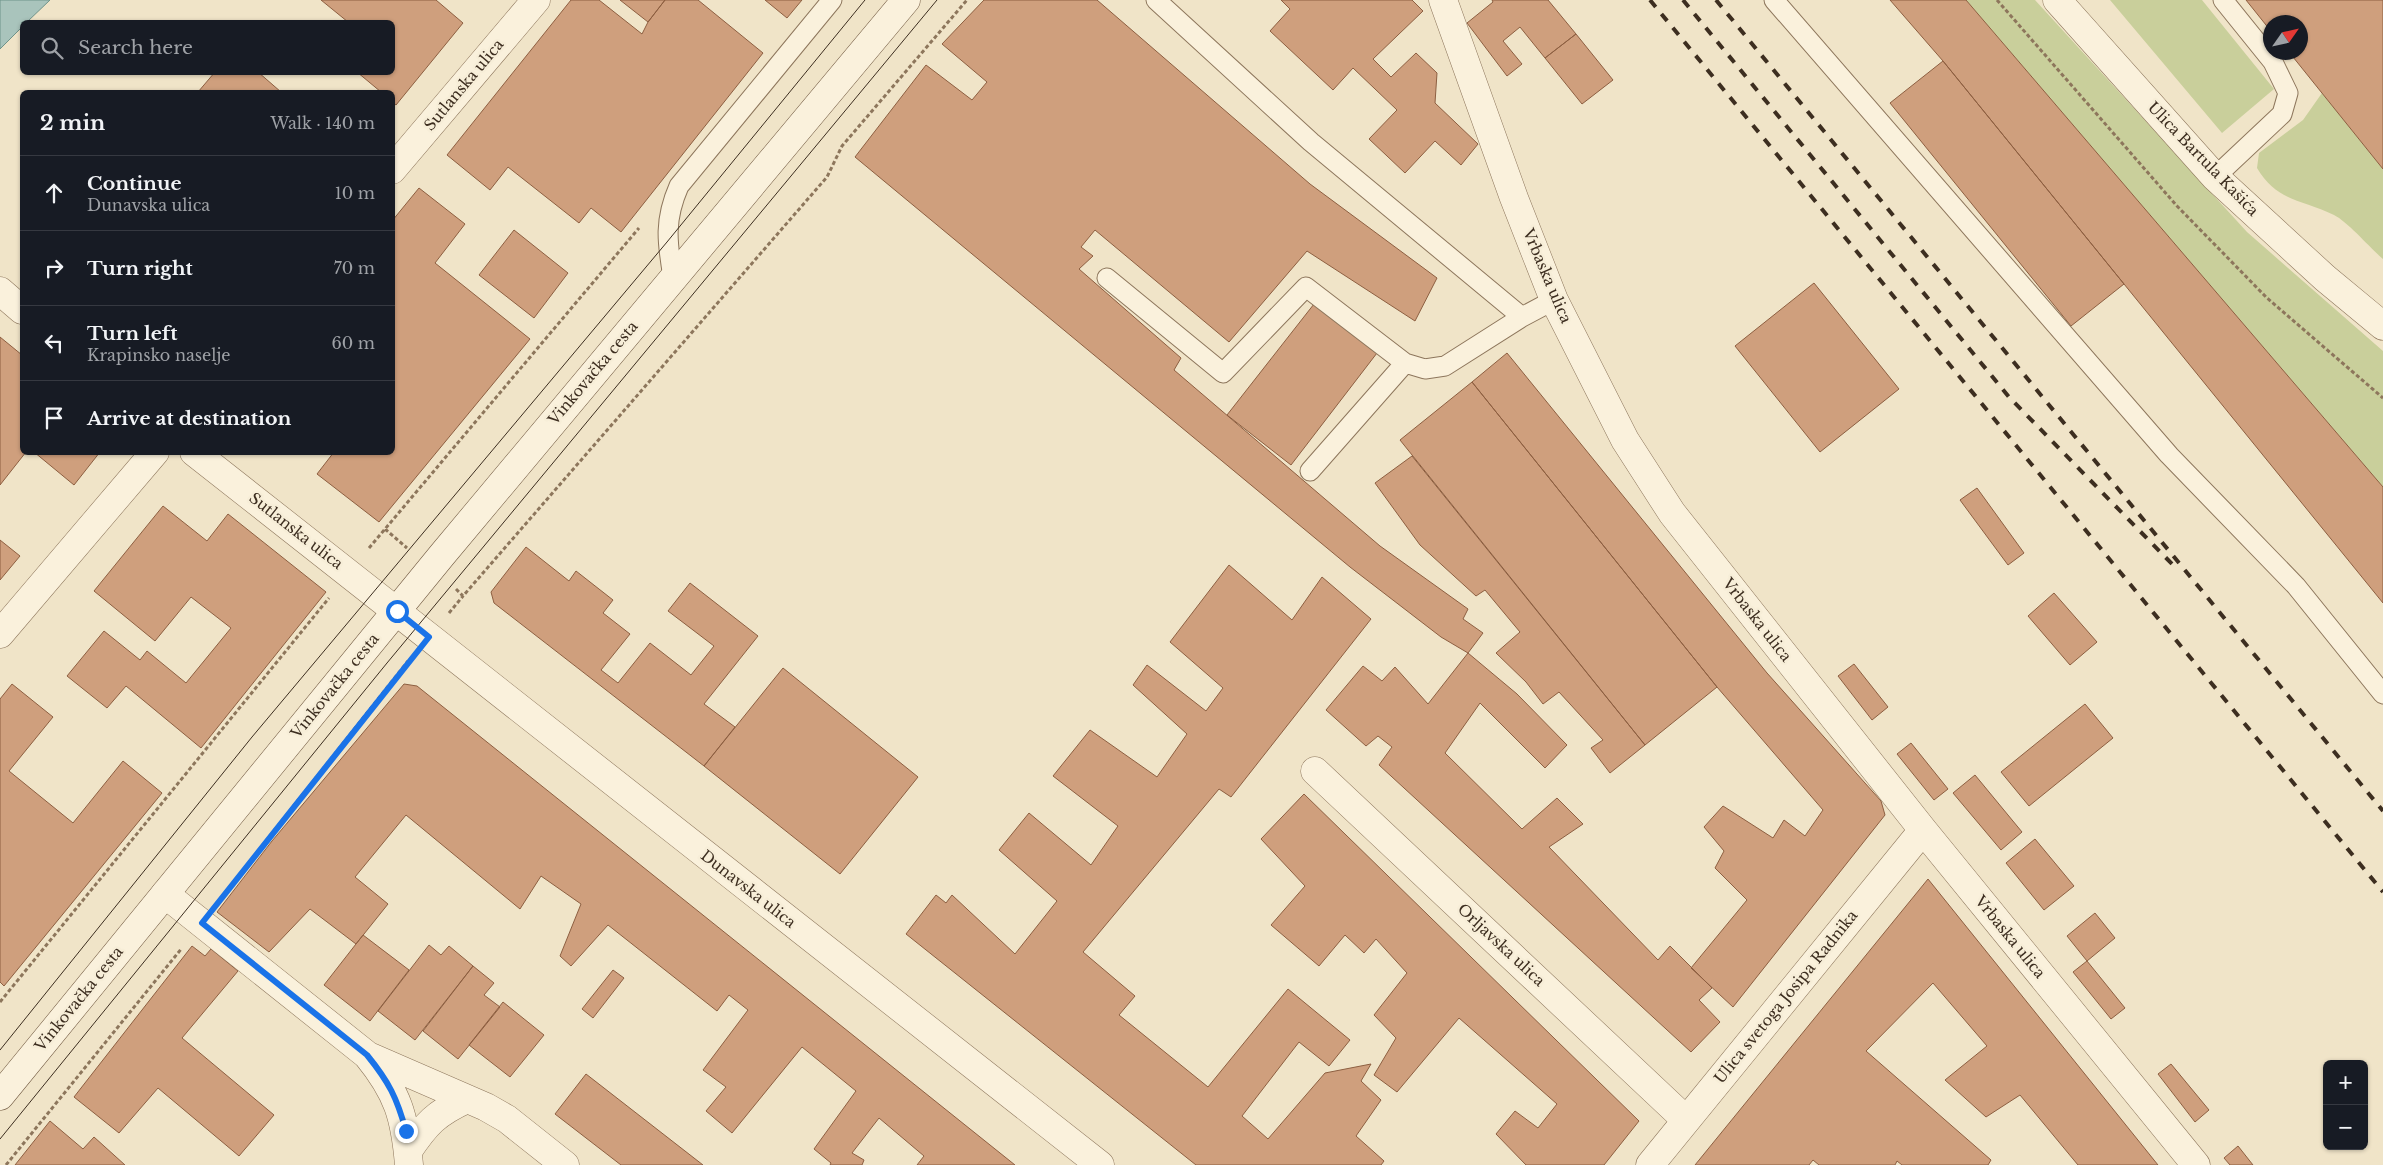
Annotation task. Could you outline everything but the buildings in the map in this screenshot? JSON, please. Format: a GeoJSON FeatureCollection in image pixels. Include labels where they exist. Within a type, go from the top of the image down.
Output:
{"type":"FeatureCollection","features":[{"type":"Feature","properties":{"kind":"street","name":"Sutlanska ulica"},"geometry":{"type":"LineString","coordinates":[[395,166],[536,0]]}},
{"type":"Feature","properties":{"kind":"street","name":"Vinkovačka cesta"},"geometry":{"type":"LineString","coordinates":[[0,1096],[673,277],[906,0]]}},
{"type":"Feature","properties":{"kind":"street","name":"Vrbaska ulica"},"geometry":{"type":"LineString","coordinates":[[1443,0],[1514,198],[1554,300],[1625,440],[1672,513],[1922,830],[2196,1165]]}},
{"type":"Feature","properties":{"kind":"street","name":"Ulica Bartula Kašića"},"geometry":{"type":"LineString","coordinates":[[2057,0],[2216,177],[2326,278],[2383,326]]}},
{"type":"Feature","properties":{"kind":"street"},"geometry":{"type":"LineString","coordinates":[[0,291],[20,308]]}},
{"type":"Feature","properties":{"kind":"street"},"geometry":{"type":"LineString","coordinates":[[0,634],[152,455]]}},
{"type":"Feature","properties":{"kind":"street","name":"Sutlanska ulica"},"geometry":{"type":"LineString","coordinates":[[198,455],[397,611]]}},
{"type":"Feature","properties":{"kind":"street","name":"Dunavska ulica"},"geometry":{"type":"LineString","coordinates":[[397,611],[1100,1165]]}},
{"type":"Feature","properties":{"kind":"street","name":"Orljavska ulica"},"geometry":{"type":"LineString","coordinates":[[1315,770],[1686,1120]]}},
{"type":"Feature","properties":{"kind":"street","name":"Ulica svetoga Josipa Radnika"},"geometry":{"type":"LineString","coordinates":[[1650,1165],[1922,830]]}},
{"type":"Feature","properties":{"kind":"street"},"geometry":{"type":"LineString","coordinates":[[165,894],[367,1055],[384,1076],[397,1101],[406,1131],[408,1158]]}},
{"type":"Feature","properties":{"kind":"street"},"geometry":{"type":"LineString","coordinates":[[367,1055],[467,1099],[507,1119],[565,1165]]}},
{"type":"Feature","properties":{"kind":"street"},"geometry":{"type":"LineString","coordinates":[[408,1158],[425,1126],[439,1114],[467,1099]]}},
{"type":"Feature","properties":{"kind":"lane"},"geometry":{"type":"LineString","coordinates":[[673,277],[666,242],[671,204],[679,186],[832,0]]}},
{"type":"Feature","properties":{"kind":"lane"},"geometry":{"type":"LineString","coordinates":[[1156,0],[1311,142],[1522,317]]}},
{"type":"Feature","properties":{"kind":"lane"},"geometry":{"type":"LineString","coordinates":[[1774,0],[2169,455],[2296,586],[2383,694]]}},
{"type":"Feature","properties":{"kind":"lane"},"geometry":{"type":"LineString","coordinates":[[2216,177],[2282,114],[2288,93],[2273,62],[2223,0]]}},
{"type":"Feature","properties":{"kind":"lane"},"geometry":{"type":"LineString","coordinates":[[1107,278],[1223,373],[1306,287],[1405,363],[1425,369],[1445,366],[1522,317],[1554,300]]}},
{"type":"Feature","properties":{"kind":"lane"},"geometry":{"type":"LineString","coordinates":[[1310,471],[1405,363]]}},
{"type":"Feature","properties":{"kind":"path"},"geometry":{"type":"LineString","coordinates":[[6,1165],[202,923],[429,637],[827,177],[842,146],[967,0]]}},
{"type":"Feature","properties":{"kind":"path"},"geometry":{"type":"LineString","coordinates":[[1997,0],[2177,206],[2267,298],[2383,398]]}},
{"type":"Feature","properties":{"kind":"path"},"geometry":{"type":"LineString","coordinates":[[0,1002],[385,529],[643,223]]}},
{"type":"Feature","properties":{"kind":"path"},"geometry":{"type":"LineString","coordinates":[[385,529],[463,596]]}},
{"type":"Feature","properties":{"kind":"green space"},"geometry":{"type":"Polygon","coordinates":[[[1966,0],[2035,0],[2247,232],[2383,351],[2383,487],[1966,0]]]}},
{"type":"Feature","properties":{"kind":"green space"},"geometry":{"type":"Polygon","coordinates":[[[2110,0],[2202,0],[2274,89],[2222,133],[2110,0]]]}},
{"type":"Feature","properties":{"kind":"green space"},"geometry":{"type":"Polygon","coordinates":[[[2322,93],[2383,169],[2383,259],[2340,218],[2282,194],[2265,179],[2257,168],[2259,153],[2303,120],[2322,93]]]}},
{"type":"Feature","properties":{"kind":"water"},"geometry":{"type":"Polygon","coordinates":[[[0,0],[50,0],[29,20],[20,20],[20,29],[0,49],[0,0]]]}},
{"type":"Feature","properties":{"kind":"tram line"},"geometry":{"type":"LineString","coordinates":[[0,1050],[252,737],[667,242],[865,0]]}},
{"type":"Feature","properties":{"kind":"tram line"},"geometry":{"type":"LineString","coordinates":[[0,1139],[387,663],[937,0]]}},
{"type":"Feature","properties":{"kind":"railway"},"geometry":{"type":"LineString","coordinates":[[1650,0],[2383,892]]}},
{"type":"Feature","properties":{"kind":"railway"},"geometry":{"type":"LineString","coordinates":[[1683,0],[2009,397],[2172,564]]}},
{"type":"Feature","properties":{"kind":"railway"},"geometry":{"type":"LineString","coordinates":[[1716,0],[2383,811]]}},
{"type":"Feature","properties":{"kind":"route"},"geometry":{"type":"LineString","coordinates":[[397,611],[429,637],[399,672],[202,923],[367,1055],[384,1076],[397,1101],[406,1131]]}}]}
